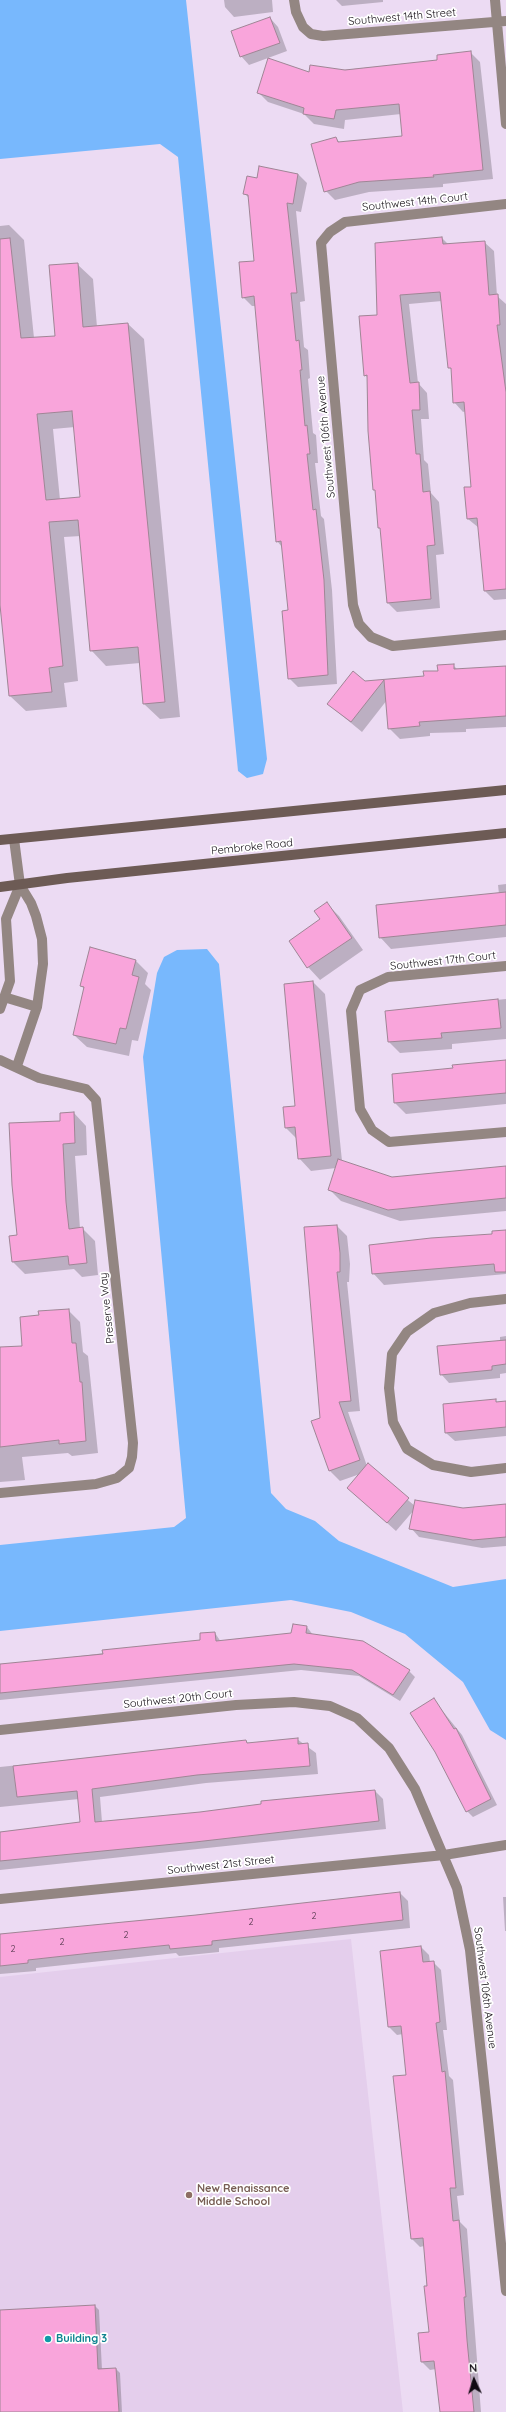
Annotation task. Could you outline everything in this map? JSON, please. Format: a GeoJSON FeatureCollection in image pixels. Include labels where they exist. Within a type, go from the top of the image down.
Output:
{"type":"FeatureCollection","features":[{"type":"Feature","properties":{"kind":"main road"},"geometry":{"type":"LineString","coordinates":[[0,840],[506,790]]}},
{"type":"Feature","properties":{"kind":"main road","name":"Pembroke Road"},"geometry":{"type":"LineString","coordinates":[[0,887],[67,878],[506,833]]}},
{"type":"Feature","properties":{"kind":"street","name":"Southwest 14th Street"},"geometry":{"type":"LineString","coordinates":[[294,0],[296,12],[303,27],[311,34],[323,36],[502,21]]}},
{"type":"Feature","properties":{"kind":"street"},"geometry":{"type":"LineString","coordinates":[[495,0],[502,21],[506,124]]}},
{"type":"Feature","properties":{"kind":"street","name":"Southwest 14th Court"},"geometry":{"type":"LineString","coordinates":[[330,232],[344,222],[506,204]]}},
{"type":"Feature","properties":{"kind":"street","name":"Southwest 106th Avenue"},"geometry":{"type":"LineString","coordinates":[[330,232],[321,243],[353,604],[359,624],[371,637],[393,646],[506,635]]}},
{"type":"Feature","properties":{"kind":"street"},"geometry":{"type":"LineString","coordinates":[[14,839],[20,885],[31,903],[42,939],[43,964],[37,1007],[17,1066]]}},
{"type":"Feature","properties":{"kind":"street"},"geometry":{"type":"LineString","coordinates":[[0,1009],[10,981],[6,918],[20,885]]}},
{"type":"Feature","properties":{"kind":"street","name":"Southwest 17th Court"},"geometry":{"type":"LineString","coordinates":[[506,966],[388,977],[360,990],[351,1011],[360,1110],[372,1130],[389,1142],[506,1132]]}},
{"type":"Feature","properties":{"kind":"street"},"geometry":{"type":"LineString","coordinates":[[4,997],[37,1007]]}},
{"type":"Feature","properties":{"kind":"street","name":"Preserve Way"},"geometry":{"type":"LineString","coordinates":[[0,1060],[17,1066],[39,1078],[86,1089],[96,1100],[133,1443],[132,1458],[128,1468],[117,1478],[96,1484],[0,1493]]}},
{"type":"Feature","properties":{"kind":"street"},"geometry":{"type":"LineString","coordinates":[[506,1299],[470,1303],[434,1313],[407,1332],[392,1354],[389,1388],[392,1422],[407,1449],[433,1465],[441,1467],[471,1472],[506,1468]]}},
{"type":"Feature","properties":{"kind":"street","name":"Southwest 20th Court"},"geometry":{"type":"LineString","coordinates":[[0,1730],[236,1705],[294,1702],[330,1706],[357,1718]]}},
{"type":"Feature","properties":{"kind":"street","name":"Southwest 106th Avenue"},"geometry":{"type":"LineString","coordinates":[[357,1718],[389,1748],[408,1777],[415,1789],[457,1888],[470,1950],[506,2291]]}},
{"type":"Feature","properties":{"kind":"street","name":"Southwest 21st Street"},"geometry":{"type":"LineString","coordinates":[[0,1899],[444,1855],[506,1845]]}},
{"type":"Feature","properties":{"kind":"shaded area","name":"New Renaissance Middle School"},"geometry":{"type":"Polygon","coordinates":[[[351,1939],[403,2412],[0,2412],[0,1977],[351,1939]]]}},
{"type":"Feature","properties":{"kind":"water"},"geometry":{"type":"Polygon","coordinates":[[[0,0],[186,0],[267,759],[263,774],[247,778],[238,771],[178,157],[160,144],[0,159],[0,0]]]}},
{"type":"Feature","properties":{"kind":"water"},"geometry":{"type":"Polygon","coordinates":[[[207,949],[219,964],[271,1493],[286,1509],[315,1521],[339,1541],[453,1587],[506,1579],[506,1740],[490,1730],[463,1682],[405,1634],[351,1612],[291,1600],[0,1631],[0,1545],[174,1527],[186,1518],[143,1057],[157,973],[164,957],[177,950],[207,949]]]}},
{"type":"Feature","properties":{"kind":"building"},"geometry":{"type":"Polygon","coordinates":[[[270,17],[280,43],[240,57],[231,31],[270,17]]]}},
{"type":"Feature","properties":{"kind":"building"},"geometry":{"type":"Polygon","coordinates":[[[471,51],[483,170],[433,175],[434,177],[359,182],[324,192],[311,144],[336,137],[338,142],[402,136],[399,104],[336,110],[334,119],[303,114],[304,108],[257,93],[268,58],[309,72],[310,65],[345,70],[437,60],[437,55],[471,51]]]}},
{"type":"Feature","properties":{"kind":"building"},"geometry":{"type":"Polygon","coordinates":[[[259,166],[298,174],[293,204],[287,203],[297,293],[291,293],[296,341],[299,340],[305,426],[307,425],[310,454],[307,454],[313,510],[316,509],[324,580],[328,675],[288,679],[282,611],[288,610],[281,541],[276,542],[254,296],[242,298],[239,262],[254,261],[248,195],[243,194],[247,176],[257,178],[259,166]]]}},
{"type":"Feature","properties":{"kind":"building"},"geometry":{"type":"Polygon","coordinates":[[[442,237],[443,244],[485,241],[489,295],[498,294],[500,325],[497,325],[506,392],[506,589],[484,591],[477,518],[467,519],[464,487],[471,487],[464,402],[453,403],[451,368],[448,368],[440,292],[400,295],[410,383],[419,382],[420,410],[412,410],[416,454],[420,454],[423,492],[430,491],[435,545],[427,546],[431,599],[387,603],[380,528],[378,528],[375,490],[373,490],[368,431],[367,375],[364,376],[359,316],[377,315],[375,243],[442,237]]]}},
{"type":"Feature","properties":{"kind":"building"},"geometry":{"type":"Polygon","coordinates":[[[10,238],[21,338],[55,336],[49,265],[78,263],[83,327],[128,323],[165,702],[143,704],[138,647],[90,651],[78,520],[49,522],[63,666],[49,668],[52,692],[9,696],[0,605],[0,239],[10,238]],[[72,411],[37,414],[46,500],[80,497],[72,411]]]}},
{"type":"Feature","properties":{"kind":"building"},"geometry":{"type":"Polygon","coordinates":[[[454,664],[454,669],[506,666],[506,716],[419,722],[420,726],[388,729],[384,680],[351,722],[327,704],[353,671],[365,681],[424,676],[423,671],[438,671],[437,665],[454,664]]]}},
{"type":"Feature","properties":{"kind":"building"},"geometry":{"type":"Polygon","coordinates":[[[506,892],[506,925],[379,938],[376,905],[506,892]]]}},
{"type":"Feature","properties":{"kind":"building"},"geometry":{"type":"Polygon","coordinates":[[[327,902],[352,938],[307,968],[289,941],[320,919],[314,911],[327,902]]]}},
{"type":"Feature","properties":{"kind":"building"},"geometry":{"type":"Polygon","coordinates":[[[90,947],[136,960],[132,975],[139,977],[126,1029],[120,1028],[116,1044],[73,1035],[84,987],[80,986],[90,947]]]}},
{"type":"Feature","properties":{"kind":"building"},"geometry":{"type":"Polygon","coordinates":[[[313,981],[331,1156],[298,1159],[295,1127],[285,1128],[283,1107],[295,1106],[284,984],[313,981]]]}},
{"type":"Feature","properties":{"kind":"building"},"geometry":{"type":"Polygon","coordinates":[[[498,999],[501,1028],[441,1033],[442,1038],[388,1042],[385,1011],[498,999]]]}},
{"type":"Feature","properties":{"kind":"building"},"geometry":{"type":"Polygon","coordinates":[[[506,1060],[506,1093],[394,1103],[392,1074],[453,1068],[452,1065],[506,1060]]]}},
{"type":"Feature","properties":{"kind":"building"},"geometry":{"type":"Polygon","coordinates":[[[74,1112],[75,1143],[63,1144],[66,1202],[69,1229],[83,1227],[87,1263],[69,1265],[68,1256],[12,1262],[9,1236],[17,1235],[12,1185],[9,1123],[60,1121],[60,1113],[74,1112]]]}},
{"type":"Feature","properties":{"kind":"building"},"geometry":{"type":"Polygon","coordinates":[[[338,1159],[392,1177],[506,1166],[506,1198],[388,1210],[328,1190],[338,1159]]]}},
{"type":"Feature","properties":{"kind":"building"},"geometry":{"type":"Polygon","coordinates":[[[337,1225],[340,1253],[340,1272],[337,1272],[351,1401],[339,1402],[360,1460],[329,1471],[311,1421],[320,1418],[304,1227],[337,1225]]]}},
{"type":"Feature","properties":{"kind":"building"},"geometry":{"type":"Polygon","coordinates":[[[506,1230],[506,1272],[495,1272],[494,1264],[372,1274],[369,1245],[431,1238],[492,1234],[492,1231],[506,1230]]]}},
{"type":"Feature","properties":{"kind":"building"},"geometry":{"type":"Polygon","coordinates":[[[69,1309],[72,1343],[76,1343],[80,1382],[82,1382],[86,1441],[59,1444],[59,1440],[0,1447],[0,1347],[22,1346],[20,1317],[39,1315],[38,1311],[69,1309]]]}},
{"type":"Feature","properties":{"kind":"building"},"geometry":{"type":"Polygon","coordinates":[[[506,1340],[506,1364],[492,1366],[492,1370],[440,1375],[437,1346],[506,1340]]]}},
{"type":"Feature","properties":{"kind":"building"},"geometry":{"type":"Polygon","coordinates":[[[496,1399],[496,1402],[506,1401],[506,1427],[445,1433],[443,1404],[496,1399]]]}},
{"type":"Feature","properties":{"kind":"building"},"geometry":{"type":"Polygon","coordinates":[[[368,1463],[409,1498],[387,1523],[347,1488],[368,1463]]]}},
{"type":"Feature","properties":{"kind":"building"},"geometry":{"type":"Polygon","coordinates":[[[415,1500],[463,1508],[506,1504],[506,1537],[473,1540],[409,1529],[415,1500]]]}},
{"type":"Feature","properties":{"kind":"building"},"geometry":{"type":"Polygon","coordinates":[[[293,1624],[307,1626],[306,1633],[363,1641],[410,1670],[393,1695],[352,1670],[294,1664],[0,1693],[0,1664],[103,1654],[102,1650],[200,1640],[200,1633],[215,1632],[216,1641],[291,1633],[293,1624]]]}},
{"type":"Feature","properties":{"kind":"building"},"geometry":{"type":"Polygon","coordinates":[[[434,1698],[454,1729],[456,1728],[491,1799],[466,1812],[435,1752],[410,1713],[434,1698]]]}},
{"type":"Feature","properties":{"kind":"building"},"geometry":{"type":"Polygon","coordinates":[[[298,1738],[298,1744],[308,1743],[310,1766],[197,1775],[92,1789],[95,1822],[200,1812],[261,1804],[261,1801],[375,1790],[379,1821],[195,1842],[0,1861],[0,1832],[80,1822],[77,1791],[17,1797],[13,1766],[246,1740],[247,1743],[298,1738]]]}},
{"type":"Feature","properties":{"kind":"building"},"geometry":{"type":"Polygon","coordinates":[[[400,1892],[403,1920],[212,1941],[212,1945],[170,1949],[169,1945],[28,1960],[28,1963],[0,1966],[0,1934],[196,1915],[400,1892]]]}},
{"type":"Feature","properties":{"kind":"building"},"geometry":{"type":"Polygon","coordinates":[[[421,1946],[423,1962],[434,1961],[440,2022],[436,2023],[442,2072],[445,2071],[456,2188],[450,2188],[453,2221],[459,2220],[466,2297],[464,2297],[467,2340],[474,2412],[440,2412],[434,2361],[421,2362],[418,2333],[429,2332],[424,2286],[427,2286],[423,2238],[411,2239],[393,2076],[406,2075],[401,2026],[388,2027],[380,1951],[421,1946]]]}},
{"type":"Feature","properties":{"kind":"building","name":"Building 3"},"geometry":{"type":"Polygon","coordinates":[[[95,2305],[98,2369],[116,2368],[119,2412],[0,2412],[0,2310],[95,2305]]]}},
{"type":"Feature","properties":{"kind":"place","name":"New Renaissance Middle School"},"geometry":{"type":"Point","coordinates":[189,2195]}},
{"type":"Feature","properties":{"kind":"place","name":"Building 3"},"geometry":{"type":"Point","coordinates":[48,2339]}}]}
